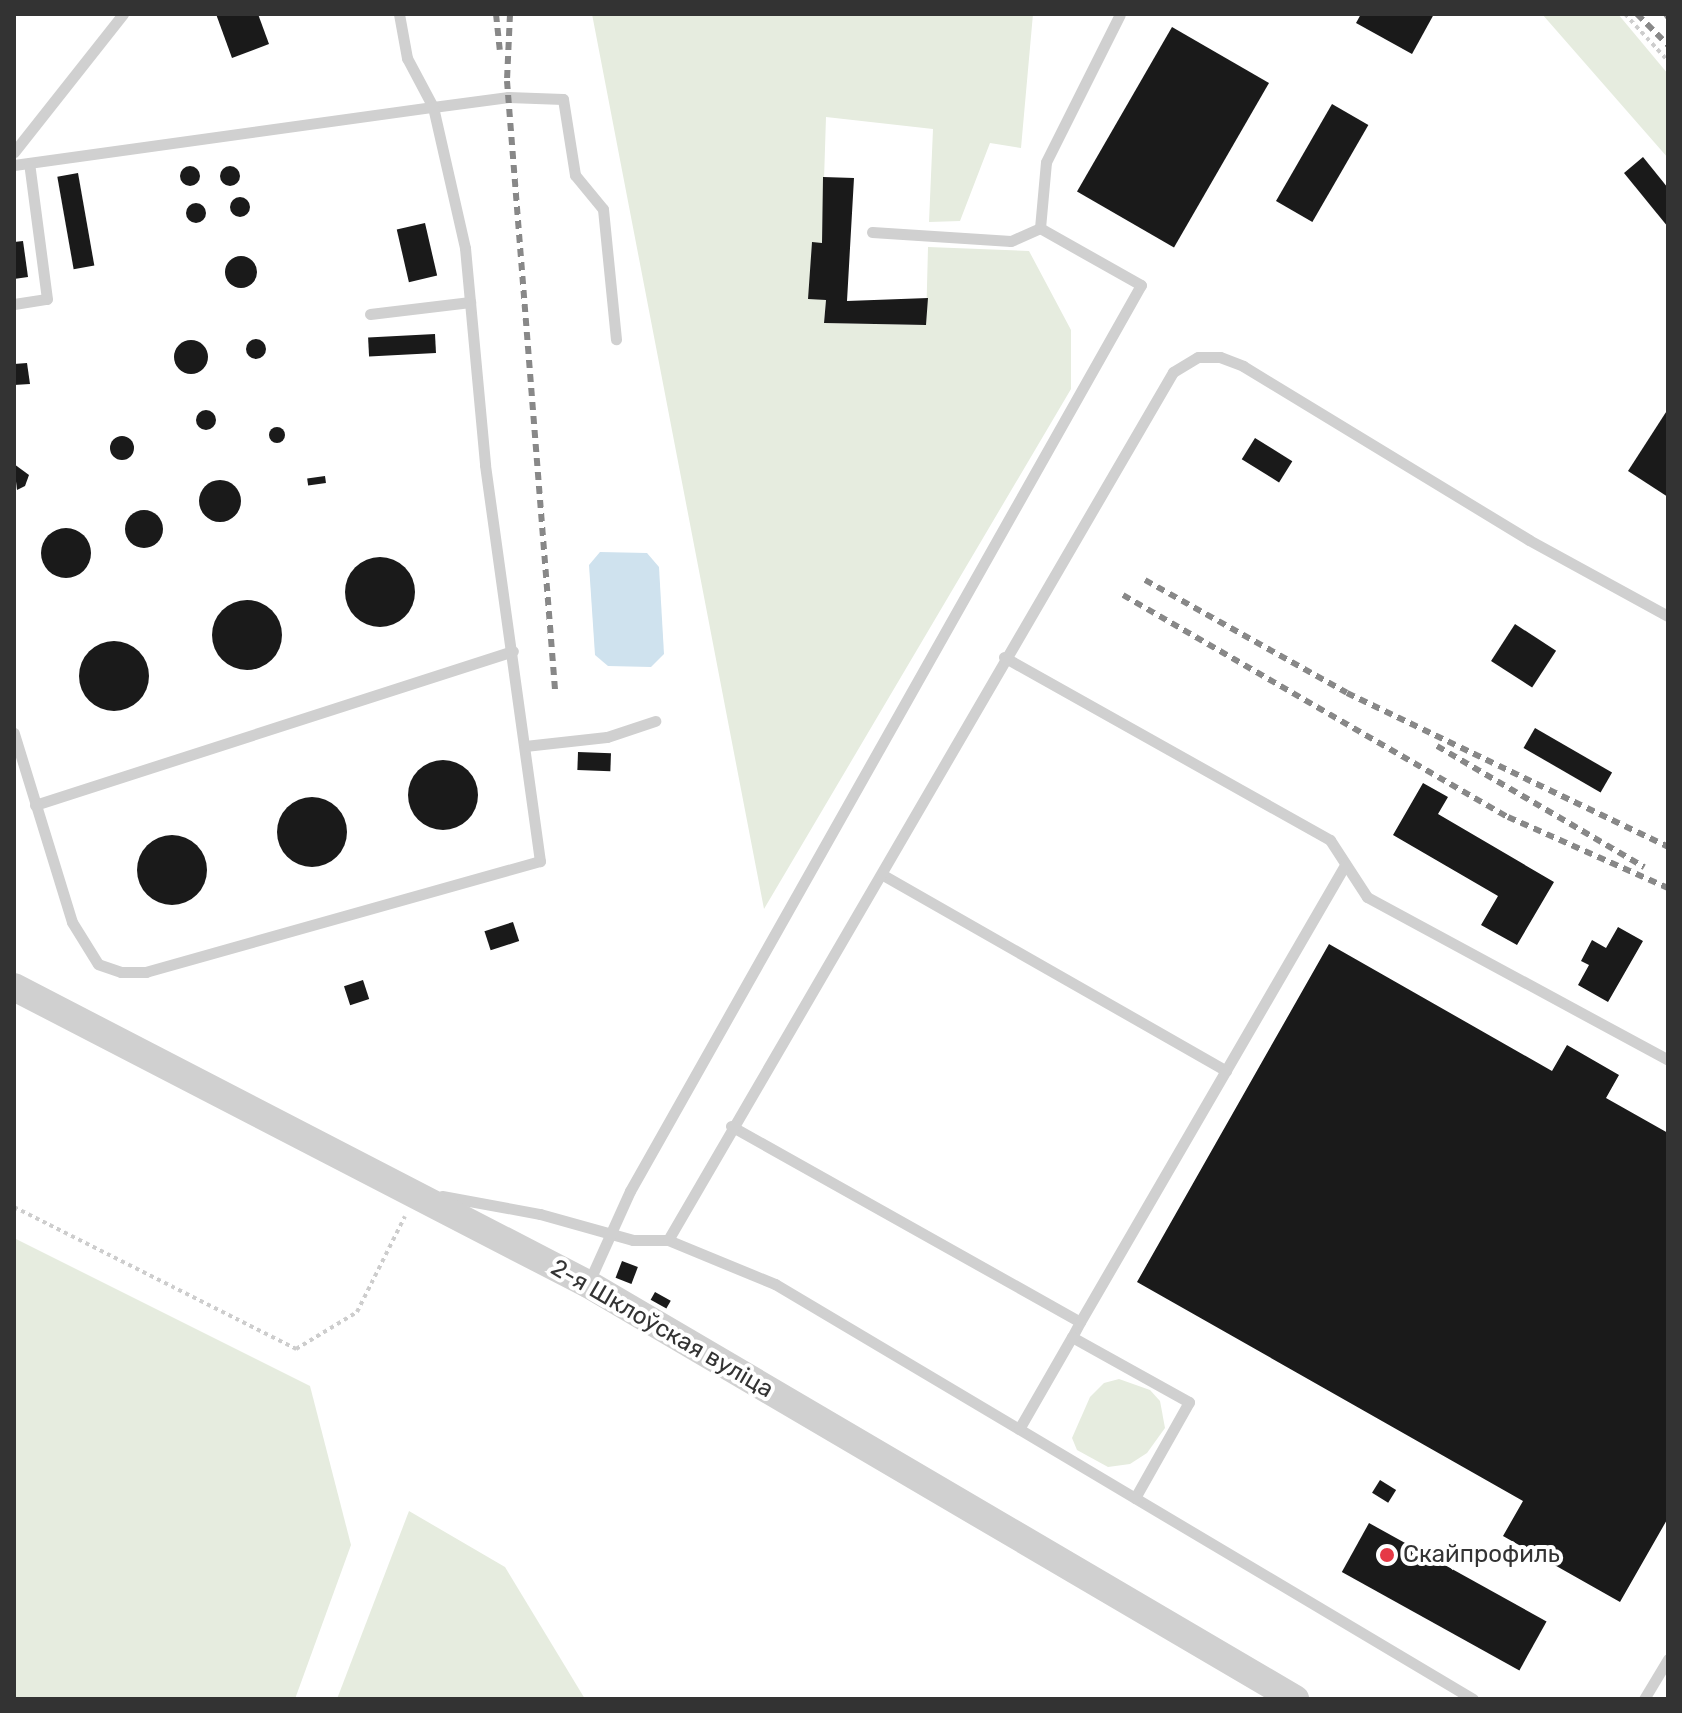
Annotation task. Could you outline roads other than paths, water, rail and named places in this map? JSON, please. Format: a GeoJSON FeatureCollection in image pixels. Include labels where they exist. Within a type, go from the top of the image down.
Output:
{"type":"FeatureCollection","features":[{"type":"Feature","properties":{"kind":"street","name":"2-я Шклоўская вуліца"},"geometry":{"type":"LineString","coordinates":[[14,987],[417,1192],[588,1284],[1295,1699]]}},
{"type":"Feature","properties":{"kind":"lane"},"geometry":{"type":"LineString","coordinates":[[14,152],[123,14]]}},
{"type":"Feature","properties":{"kind":"lane"},"geometry":{"type":"LineString","coordinates":[[14,733],[35,805],[84,946],[98,964],[146,972],[540,861],[485,465],[465,248],[433,107],[407,58],[399,14]]}},
{"type":"Feature","properties":{"kind":"lane"},"geometry":{"type":"LineString","coordinates":[[1040,228],[1046,162],[1120,14]]}},
{"type":"Feature","properties":{"kind":"lane"},"geometry":{"type":"LineString","coordinates":[[14,165],[508,97],[563,99],[575,175],[603,209],[616,339]]}},
{"type":"Feature","properties":{"kind":"lane"},"geometry":{"type":"LineString","coordinates":[[14,304],[47,299],[29,163]]}},
{"type":"Feature","properties":{"kind":"lane"},"geometry":{"type":"LineString","coordinates":[[872,232],[1011,241],[1040,228]]}},
{"type":"Feature","properties":{"kind":"lane"},"geometry":{"type":"LineString","coordinates":[[588,1284],[608,1234],[1141,285],[1040,228]]}},
{"type":"Feature","properties":{"kind":"lane"},"geometry":{"type":"LineString","coordinates":[[370,314],[470,302]]}},
{"type":"Feature","properties":{"kind":"lane"},"geometry":{"type":"LineString","coordinates":[[668,1240],[731,1126],[883,875],[1004,657],[1173,372],[1198,357],[1220,357],[1243,366],[1529,540],[1668,616]]}},
{"type":"Feature","properties":{"kind":"lane"},"geometry":{"type":"LineString","coordinates":[[35,805],[513,651]]}},
{"type":"Feature","properties":{"kind":"lane"},"geometry":{"type":"LineString","coordinates":[[1004,657],[1330,840],[1367,897],[1668,1060]]}},
{"type":"Feature","properties":{"kind":"lane"},"geometry":{"type":"LineString","coordinates":[[525,746],[607,737],[655,721]]}},
{"type":"Feature","properties":{"kind":"lane"},"geometry":{"type":"LineString","coordinates":[[1019,1429],[1345,865]]}},
{"type":"Feature","properties":{"kind":"lane"},"geometry":{"type":"LineString","coordinates":[[883,875],[1226,1071]]}},
{"type":"Feature","properties":{"kind":"lane"},"geometry":{"type":"LineString","coordinates":[[731,1126],[1080,1322]]}},
{"type":"Feature","properties":{"kind":"lane"},"geometry":{"type":"LineString","coordinates":[[417,1192],[540,1214],[608,1234],[668,1240],[775,1284],[1473,1699]]}},
{"type":"Feature","properties":{"kind":"lane"},"geometry":{"type":"LineString","coordinates":[[1072,1337],[1189,1402],[1135,1498]]}},
{"type":"Feature","properties":{"kind":"lane"},"geometry":{"type":"LineString","coordinates":[[1644,1699],[1668,1659]]}},
{"type":"Feature","properties":{"kind":"water"},"geometry":{"type":"Polygon","coordinates":[[[600,552],[647,553],[659,567],[664,654],[651,667],[608,666],[595,655],[589,565],[600,552]]]}},
{"type":"Feature","properties":{"kind":"railway"},"geometry":{"type":"LineString","coordinates":[[496,14],[500,50]]}},
{"type":"Feature","properties":{"kind":"railway"},"geometry":{"type":"LineString","coordinates":[[510,14],[507,81],[555,690]]}},
{"type":"Feature","properties":{"kind":"railway"},"geometry":{"type":"LineString","coordinates":[[1637,14],[1668,45]]}},
{"type":"Feature","properties":{"kind":"railway"},"geometry":{"type":"LineString","coordinates":[[1145,580],[1347,693],[1668,847]]}},
{"type":"Feature","properties":{"kind":"railway"},"geometry":{"type":"LineString","coordinates":[[1123,595],[1508,817],[1668,888]]}},
{"type":"Feature","properties":{"kind":"railway"},"geometry":{"type":"LineString","coordinates":[[1437,746],[1644,867]]}},
{"type":"Feature","properties":{"kind":"place","name":"Скайпрофиль"},"geometry":{"type":"Point","coordinates":[1387,1555]}}]}
